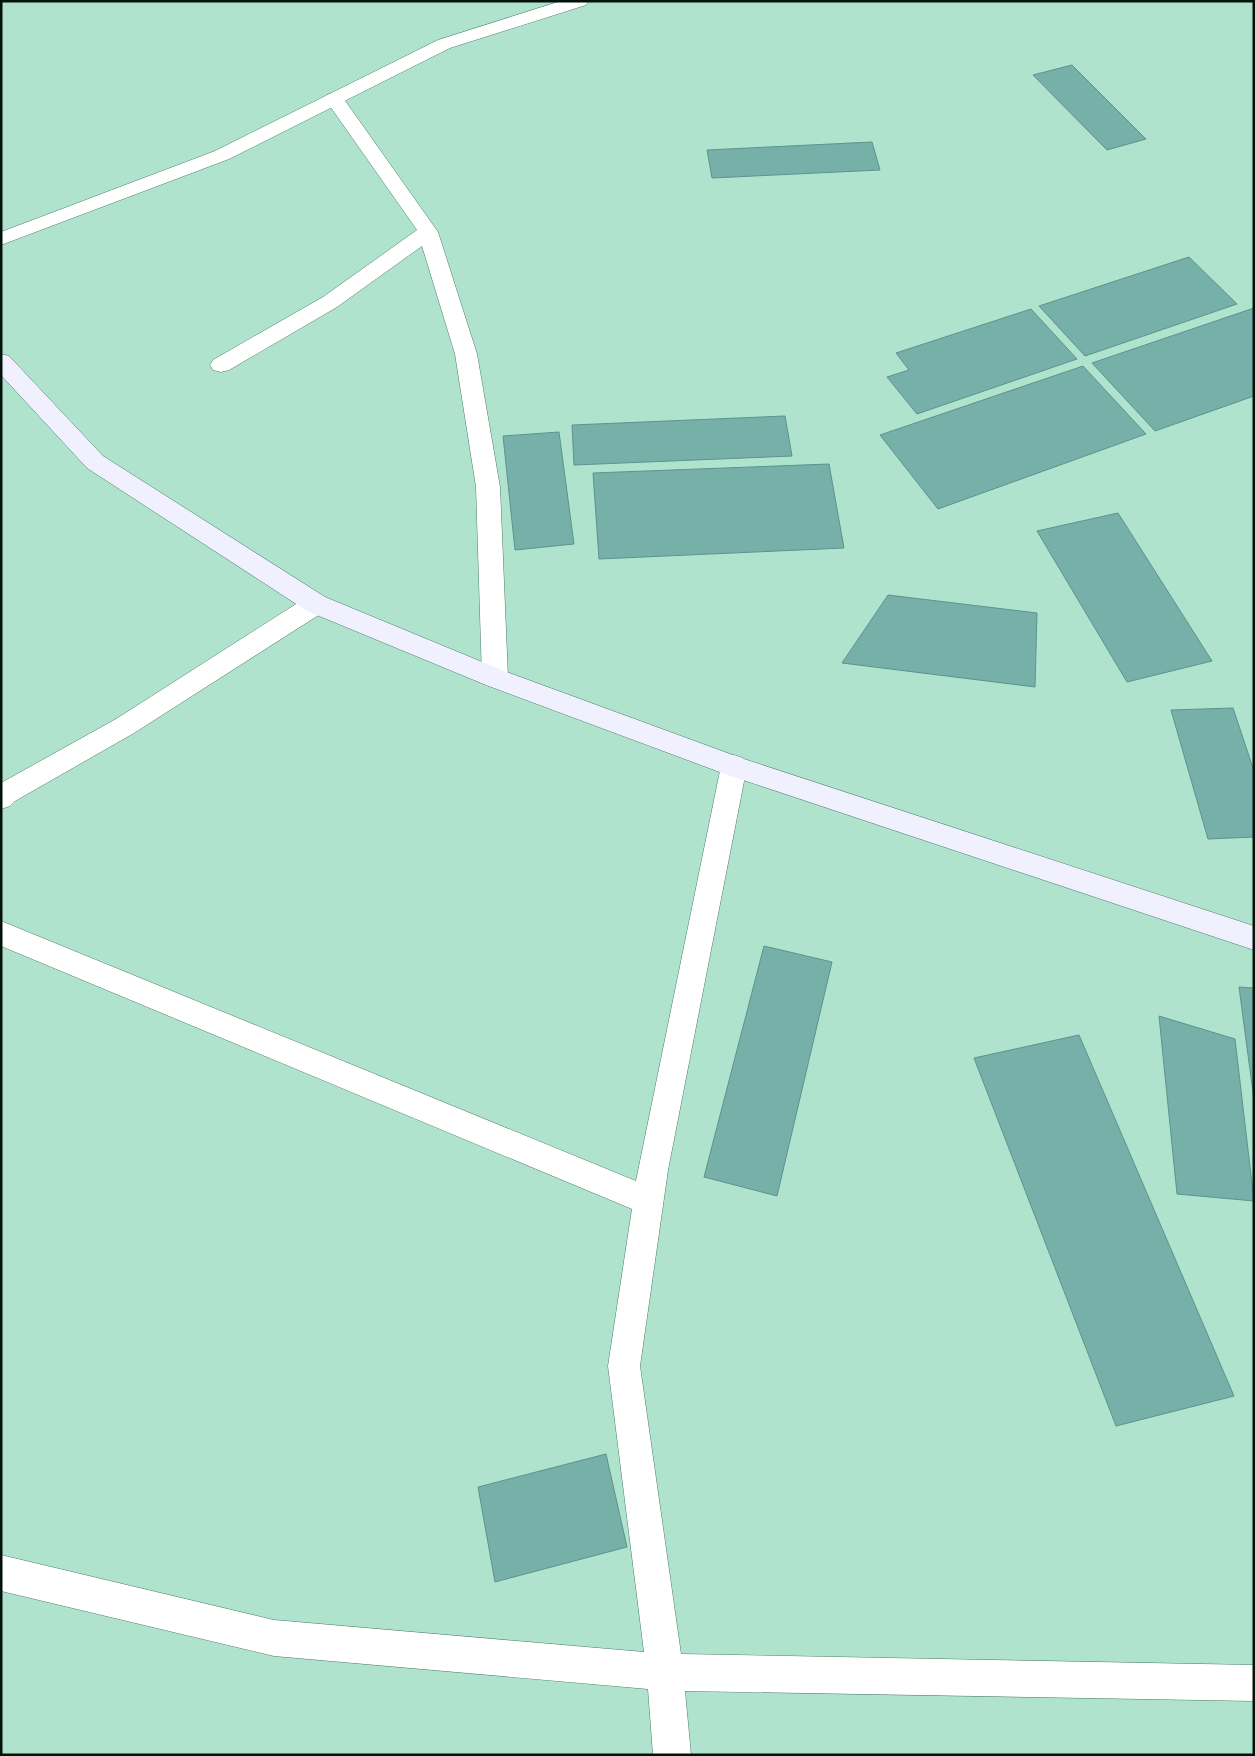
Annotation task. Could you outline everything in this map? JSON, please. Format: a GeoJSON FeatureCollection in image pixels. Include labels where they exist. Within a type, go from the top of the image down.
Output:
{"type":"FeatureCollection","features":[{"type":"Feature","properties":{"kind":"main road"},"geometry":{"type":"LineString","coordinates":[[1,361],[94,462],[316,604],[495,678],[734,766],[1254,938]]}},
{"type":"Feature","properties":{"kind":"street"},"geometry":{"type":"LineString","coordinates":[[1,239],[222,155],[444,44],[580,1]]}},
{"type":"Feature","properties":{"kind":"street"},"geometry":{"type":"LineString","coordinates":[[334,99],[428,232],[466,354],[488,487],[495,678]]}},
{"type":"Feature","properties":{"kind":"street"},"geometry":{"type":"LineString","coordinates":[[221,365],[330,302],[428,232]]}},
{"type":"Feature","properties":{"kind":"street"},"geometry":{"type":"LineString","coordinates":[[1,798],[6,793],[125,726],[316,604]]}},
{"type":"Feature","properties":{"kind":"street"},"geometry":{"type":"LineString","coordinates":[[672,1755],[664,1672],[624,1366],[655,1160],[734,766]]}},
{"type":"Feature","properties":{"kind":"street"},"geometry":{"type":"LineString","coordinates":[[1,934],[649,1200]]}},
{"type":"Feature","properties":{"kind":"street"},"geometry":{"type":"LineString","coordinates":[[1,1574],[274,1638],[664,1672],[1254,1683]]}},
{"type":"Feature","properties":{"kind":"building"},"geometry":{"type":"Polygon","coordinates":[[[1072,65],[1146,139],[1107,150],[1033,75],[1072,65]]]}},
{"type":"Feature","properties":{"kind":"building"},"geometry":{"type":"Polygon","coordinates":[[[872,142],[880,170],[712,178],[707,150],[872,142]]]}},
{"type":"Feature","properties":{"kind":"building"},"geometry":{"type":"Polygon","coordinates":[[[1189,257],[1237,304],[1085,356],[1039,306],[1189,257]]]}},
{"type":"Feature","properties":{"kind":"building"},"geometry":{"type":"Polygon","coordinates":[[[1254,308],[1254,396],[1155,431],[1092,363],[1254,308]]]}},
{"type":"Feature","properties":{"kind":"building"},"geometry":{"type":"Polygon","coordinates":[[[1031,309],[1077,359],[917,414],[887,377],[909,370],[896,353],[1031,309]]]}},
{"type":"Feature","properties":{"kind":"building"},"geometry":{"type":"Polygon","coordinates":[[[1083,366],[1146,434],[938,509],[880,435],[1083,366]]]}},
{"type":"Feature","properties":{"kind":"building"},"geometry":{"type":"Polygon","coordinates":[[[785,416],[792,456],[574,465],[572,425],[785,416]]]}},
{"type":"Feature","properties":{"kind":"building"},"geometry":{"type":"Polygon","coordinates":[[[559,432],[574,544],[515,550],[503,436],[559,432]]]}},
{"type":"Feature","properties":{"kind":"building"},"geometry":{"type":"Polygon","coordinates":[[[829,464],[844,548],[599,559],[593,473],[829,464]]]}},
{"type":"Feature","properties":{"kind":"building"},"geometry":{"type":"Polygon","coordinates":[[[1118,513],[1212,661],[1127,682],[1037,531],[1118,513]]]}},
{"type":"Feature","properties":{"kind":"building"},"geometry":{"type":"Polygon","coordinates":[[[888,595],[1037,613],[1035,687],[842,663],[888,595]]]}},
{"type":"Feature","properties":{"kind":"building"},"geometry":{"type":"Polygon","coordinates":[[[1233,708],[1254,771],[1254,837],[1208,839],[1171,710],[1233,708]]]}},
{"type":"Feature","properties":{"kind":"building"},"geometry":{"type":"Polygon","coordinates":[[[764,946],[832,962],[777,1196],[704,1177],[764,946]]]}},
{"type":"Feature","properties":{"kind":"building"},"geometry":{"type":"Polygon","coordinates":[[[1239,987],[1254,988],[1254,1100],[1239,987]]]}},
{"type":"Feature","properties":{"kind":"building"},"geometry":{"type":"Polygon","coordinates":[[[1159,1016],[1235,1039],[1254,1201],[1177,1194],[1159,1016]]]}},
{"type":"Feature","properties":{"kind":"building"},"geometry":{"type":"Polygon","coordinates":[[[1079,1035],[1234,1396],[1116,1426],[974,1058],[1079,1035]]]}},
{"type":"Feature","properties":{"kind":"building"},"geometry":{"type":"Polygon","coordinates":[[[606,1454],[627,1547],[495,1582],[478,1487],[606,1454]]]}}]}
